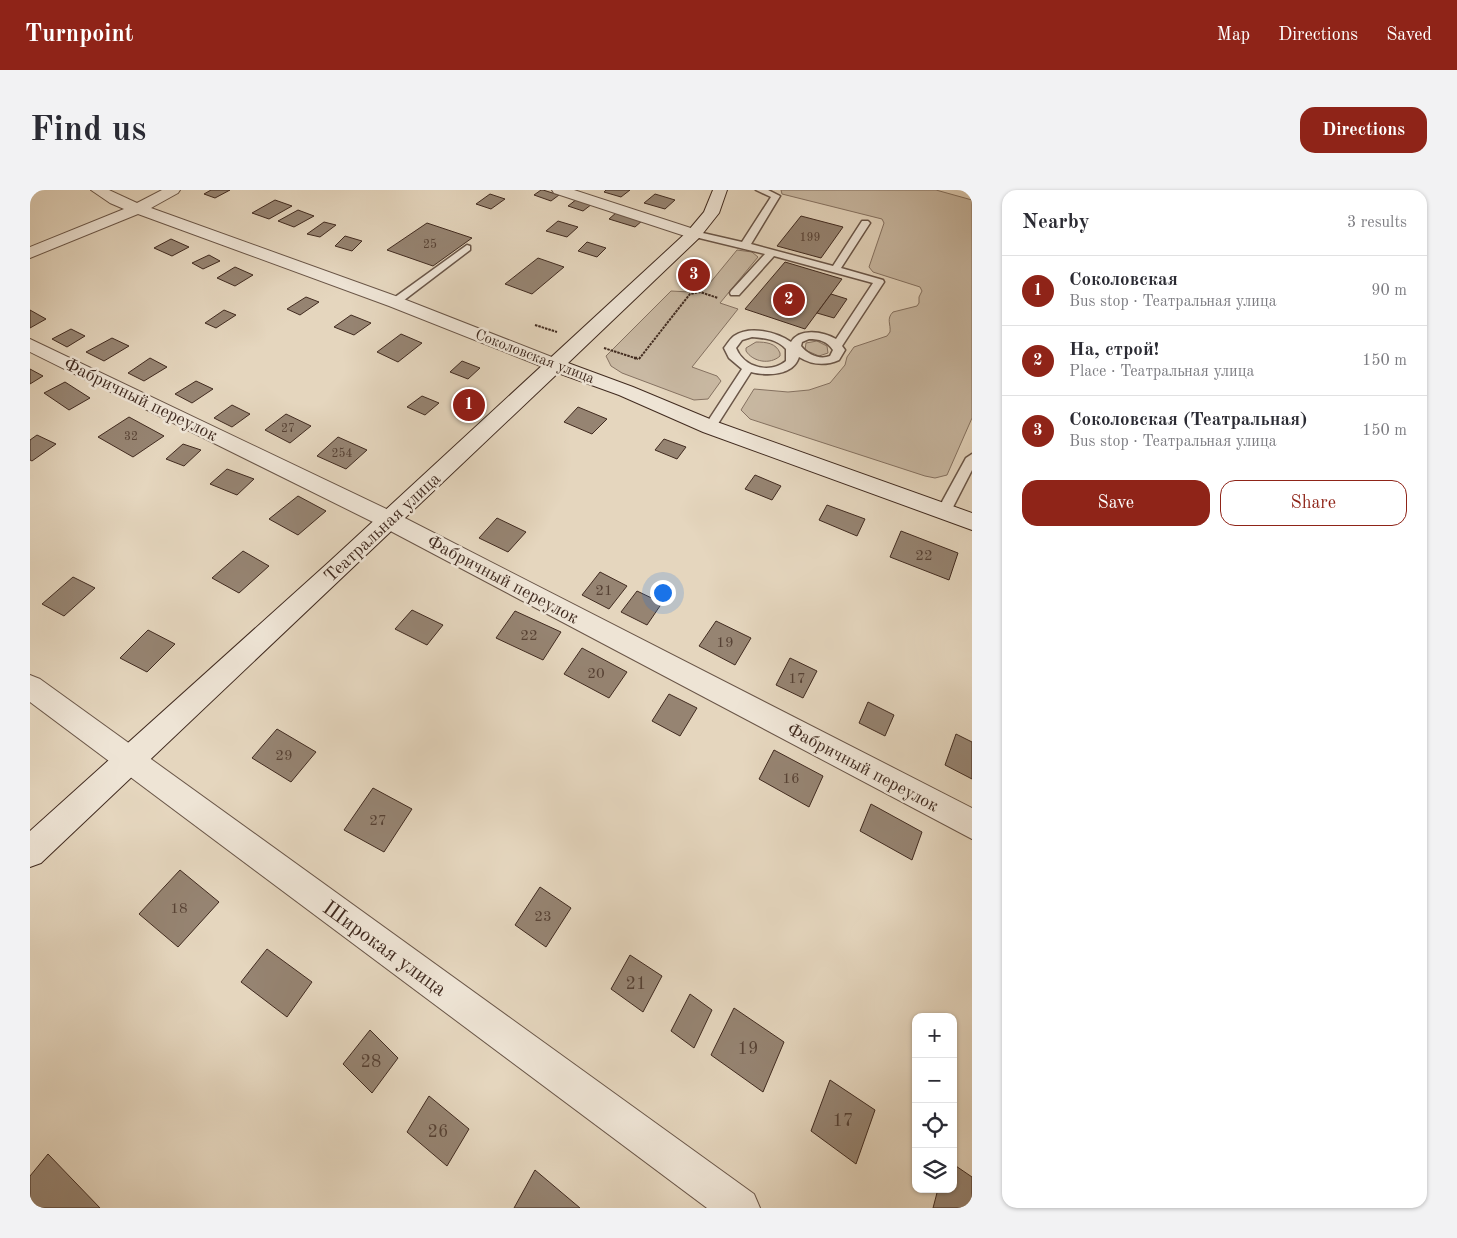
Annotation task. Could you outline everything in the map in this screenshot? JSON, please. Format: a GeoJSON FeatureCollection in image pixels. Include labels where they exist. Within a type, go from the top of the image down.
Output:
{"type":"FeatureCollection","features":[{"type":"Feature","properties":{"kind":"street","name":"Соколовская улица"},"geometry":{"type":"LineString","coordinates":[[98,190],[115,200],[395,302],[626,391],[710,427],[972,522]]}},
{"type":"Feature","properties":{"kind":"street"},"geometry":{"type":"LineString","coordinates":[[30,252],[139,208],[173,190]]}},
{"type":"Feature","properties":{"kind":"street"},"geometry":{"type":"LineString","coordinates":[[559,190],[694,234]]}},
{"type":"Feature","properties":{"kind":"street","name":"Театральная улица"},"geometry":{"type":"LineString","coordinates":[[30,852],[389,520],[694,234],[711,213],[720,190]]}},
{"type":"Feature","properties":{"kind":"street","name":"Фабричный переулок"},"geometry":{"type":"LineString","coordinates":[[30,344],[389,520],[972,824]]}},
{"type":"Feature","properties":{"kind":"street","name":"Широкая улица"},"geometry":{"type":"LineString","coordinates":[[30,687],[740,1208]]}},
{"type":"Feature","properties":{"kind":"lane"},"geometry":{"type":"LineString","coordinates":[[745,245],[776,196],[760,190]]}},
{"type":"Feature","properties":{"kind":"lane"},"geometry":{"type":"LineString","coordinates":[[835,270],[865,223]]}},
{"type":"Feature","properties":{"kind":"lane"},"geometry":{"type":"LineString","coordinates":[[694,234],[772,252],[879,282],[837,346]]}},
{"type":"Feature","properties":{"kind":"lane"},"geometry":{"type":"LineString","coordinates":[[395,302],[467,248]]}},
{"type":"Feature","properties":{"kind":"lane"},"geometry":{"type":"LineString","coordinates":[[736,293],[772,252]]}},
{"type":"Feature","properties":{"kind":"lane"},"geometry":{"type":"LineString","coordinates":[[792,362],[792,350],[784,342],[771,337],[751,334],[732,342],[730,348],[734,357],[749,367],[764,371],[774,370],[792,362],[825,360],[836,357],[839,354],[837,346],[821,337],[807,336],[797,340],[795,344],[798,352],[817,360]]}},
{"type":"Feature","properties":{"kind":"lane"},"geometry":{"type":"LineString","coordinates":[[710,427],[749,367]]}},
{"type":"Feature","properties":{"kind":"lane"},"geometry":{"type":"LineString","coordinates":[[944,511],[972,458]]}},
{"type":"Feature","properties":{"kind":"path"},"geometry":{"type":"LineString","coordinates":[[601,347],[638,359],[690,294],[700,292]]}},
{"type":"Feature","properties":{"kind":"path"},"geometry":{"type":"LineString","coordinates":[[535,325],[562,333]]}},
{"type":"Feature","properties":{"kind":"shaded area"},"geometry":{"type":"Polygon","coordinates":[[[781,190],[936,190],[972,200],[972,418],[947,475],[935,478],[925,476],[750,419],[741,410],[754,389],[788,392],[809,390],[830,383],[845,365],[847,357],[854,347],[887,336],[890,332],[889,319],[893,312],[917,306],[922,291],[920,287],[873,272],[869,267],[884,223],[882,219],[782,194],[781,190]]]}},
{"type":"Feature","properties":{"kind":"shaded area"},"geometry":{"type":"Polygon","coordinates":[[[737,250],[752,252],[758,257],[720,303],[738,309],[692,367],[717,376],[721,381],[708,399],[694,400],[622,373],[611,366],[606,356],[671,291],[690,292],[705,289],[737,250]]]}},
{"type":"Feature","properties":{"kind":"shaded area"},"geometry":{"type":"Polygon","coordinates":[[[817,341],[827,346],[828,353],[819,356],[805,350],[806,343],[817,341]]]}},
{"type":"Feature","properties":{"kind":"shaded area"},"geometry":{"type":"Polygon","coordinates":[[[756,342],[773,345],[780,353],[780,356],[771,361],[753,358],[746,351],[746,348],[756,342]]]}},
{"type":"Feature","properties":{"kind":"building"},"geometry":{"type":"Polygon","coordinates":[[[211,190],[230,190],[215,198],[204,194],[211,190]]]}},
{"type":"Feature","properties":{"kind":"building"},"geometry":{"type":"Polygon","coordinates":[[[541,190],[559,195],[551,201],[534,195],[541,190]]]}},
{"type":"Feature","properties":{"kind":"building"},"geometry":{"type":"Polygon","coordinates":[[[606,190],[630,190],[621,197],[604,192],[606,190]]]}},
{"type":"Feature","properties":{"kind":"building"},"geometry":{"type":"Polygon","coordinates":[[[490,194],[505,199],[491,209],[476,204],[490,194]]]}},
{"type":"Feature","properties":{"kind":"building"},"geometry":{"type":"Polygon","coordinates":[[[655,194],[675,200],[665,209],[644,203],[655,194]]]}},
{"type":"Feature","properties":{"kind":"building"},"geometry":{"type":"Polygon","coordinates":[[[577,199],[592,204],[583,211],[568,206],[577,199]]]}},
{"type":"Feature","properties":{"kind":"building"},"geometry":{"type":"Polygon","coordinates":[[[275,200],[292,206],[269,219],[252,213],[275,200]]]}},
{"type":"Feature","properties":{"kind":"building"},"geometry":{"type":"Polygon","coordinates":[[[298,210],[314,216],[294,227],[278,221],[298,210]]]}},
{"type":"Feature","properties":{"kind":"building"},"geometry":{"type":"Polygon","coordinates":[[[617,212],[643,220],[635,227],[609,219],[617,212]]]}},
{"type":"Feature","properties":{"kind":"building"},"geometry":{"type":"Polygon","coordinates":[[[801,216],[843,227],[821,258],[777,246],[801,216]]]}},
{"type":"Feature","properties":{"kind":"building"},"geometry":{"type":"Polygon","coordinates":[[[558,221],[578,227],[567,237],[546,231],[558,221]]]}},
{"type":"Feature","properties":{"kind":"building"},"geometry":{"type":"Polygon","coordinates":[[[324,222],[336,225],[320,237],[307,234],[324,222]]]}},
{"type":"Feature","properties":{"kind":"building"},"geometry":{"type":"Polygon","coordinates":[[[427,223],[472,238],[433,266],[387,250],[427,223]]]}},
{"type":"Feature","properties":{"kind":"building"},"geometry":{"type":"Polygon","coordinates":[[[345,236],[362,241],[352,251],[335,246],[345,236]]]}},
{"type":"Feature","properties":{"kind":"building"},"geometry":{"type":"Polygon","coordinates":[[[171,239],[189,247],[172,256],[154,248],[171,239]]]}},
{"type":"Feature","properties":{"kind":"building"},"geometry":{"type":"Polygon","coordinates":[[[587,242],[606,248],[597,257],[578,251],[587,242]]]}},
{"type":"Feature","properties":{"kind":"building"},"geometry":{"type":"Polygon","coordinates":[[[209,255],[220,261],[203,269],[192,263],[209,255]]]}},
{"type":"Feature","properties":{"kind":"building"},"geometry":{"type":"Polygon","coordinates":[[[538,258],[564,267],[532,294],[505,284],[538,258]]]}},
{"type":"Feature","properties":{"kind":"building"},"geometry":{"type":"Polygon","coordinates":[[[785,262],[842,279],[805,329],[745,309],[785,262]]]}},
{"type":"Feature","properties":{"kind":"building"},"geometry":{"type":"Polygon","coordinates":[[[235,267],[253,275],[235,286],[217,278],[235,267]]]}},
{"type":"Feature","properties":{"kind":"building"},"geometry":{"type":"Polygon","coordinates":[[[686,277],[697,280],[692,286],[681,283],[686,277]]]}},
{"type":"Feature","properties":{"kind":"building"},"geometry":{"type":"Polygon","coordinates":[[[831,294],[847,299],[834,318],[817,313],[831,294]]]}},
{"type":"Feature","properties":{"kind":"building"},"geometry":{"type":"Polygon","coordinates":[[[306,297],[319,302],[300,315],[287,309],[306,297]]]}},
{"type":"Feature","properties":{"kind":"building"},"geometry":{"type":"Polygon","coordinates":[[[30,310],[46,319],[30,328],[30,310]]]}},
{"type":"Feature","properties":{"kind":"building"},"geometry":{"type":"Polygon","coordinates":[[[224,310],[236,315],[216,328],[205,323],[224,310]]]}},
{"type":"Feature","properties":{"kind":"building"},"geometry":{"type":"Polygon","coordinates":[[[351,315],[371,323],[354,335],[334,327],[351,315]]]}},
{"type":"Feature","properties":{"kind":"building"},"geometry":{"type":"Polygon","coordinates":[[[71,329],[85,336],[67,347],[52,339],[71,329]]]}},
{"type":"Feature","properties":{"kind":"building"},"geometry":{"type":"Polygon","coordinates":[[[401,334],[422,343],[398,362],[377,352],[401,334]]]}},
{"type":"Feature","properties":{"kind":"building"},"geometry":{"type":"Polygon","coordinates":[[[112,338],[129,346],[104,361],[86,352],[112,338]]]}},
{"type":"Feature","properties":{"kind":"building"},"geometry":{"type":"Polygon","coordinates":[[[150,358],[167,367],[144,381],[128,373],[150,358]]]}},
{"type":"Feature","properties":{"kind":"building"},"geometry":{"type":"Polygon","coordinates":[[[462,361],[480,368],[468,379],[450,372],[462,361]]]}},
{"type":"Feature","properties":{"kind":"building"},"geometry":{"type":"Polygon","coordinates":[[[30,369],[43,376],[30,384],[30,369]]]}},
{"type":"Feature","properties":{"kind":"building"},"geometry":{"type":"Polygon","coordinates":[[[196,381],[213,389],[192,403],[175,394],[196,381]]]}},
{"type":"Feature","properties":{"kind":"building"},"geometry":{"type":"Polygon","coordinates":[[[65,382],[90,398],[69,410],[44,393],[65,382]]]}},
{"type":"Feature","properties":{"kind":"building"},"geometry":{"type":"Polygon","coordinates":[[[422,396],[439,403],[425,415],[407,407],[422,396]]]}},
{"type":"Feature","properties":{"kind":"building"},"geometry":{"type":"Polygon","coordinates":[[[232,405],[250,414],[232,427],[214,418],[232,405]]]}},
{"type":"Feature","properties":{"kind":"building"},"geometry":{"type":"Polygon","coordinates":[[[578,407],[607,419],[592,434],[564,422],[578,407]]]}},
{"type":"Feature","properties":{"kind":"building"},"geometry":{"type":"Polygon","coordinates":[[[286,414],[311,426],[290,443],[265,430],[286,414]]]}},
{"type":"Feature","properties":{"kind":"building"},"geometry":{"type":"Polygon","coordinates":[[[129,417],[164,436],[133,457],[98,437],[129,417]]]}},
{"type":"Feature","properties":{"kind":"building"},"geometry":{"type":"Polygon","coordinates":[[[37,435],[56,444],[32,461],[30,460],[30,440],[37,435]]]}},
{"type":"Feature","properties":{"kind":"building"},"geometry":{"type":"Polygon","coordinates":[[[338,437],[367,450],[346,469],[317,456],[338,437]]]}},
{"type":"Feature","properties":{"kind":"building"},"geometry":{"type":"Polygon","coordinates":[[[664,439],[686,447],[677,459],[655,450],[664,439]]]}},
{"type":"Feature","properties":{"kind":"building"},"geometry":{"type":"Polygon","coordinates":[[[183,444],[201,450],[184,466],[166,459],[183,444]]]}},
{"type":"Feature","properties":{"kind":"building"},"geometry":{"type":"Polygon","coordinates":[[[227,469],[254,479],[237,495],[210,484],[227,469]]]}},
{"type":"Feature","properties":{"kind":"building"},"geometry":{"type":"Polygon","coordinates":[[[755,475],[781,486],[772,500],[745,489],[755,475]]]}},
{"type":"Feature","properties":{"kind":"building"},"geometry":{"type":"Polygon","coordinates":[[[298,496],[326,511],[298,535],[269,519],[298,496]]]}},
{"type":"Feature","properties":{"kind":"building"},"geometry":{"type":"Polygon","coordinates":[[[827,505],[865,519],[857,536],[819,520],[827,505]]]}},
{"type":"Feature","properties":{"kind":"building"},"geometry":{"type":"Polygon","coordinates":[[[497,518],[526,532],[508,552],[479,538],[497,518]]]}},
{"type":"Feature","properties":{"kind":"building"},"geometry":{"type":"Polygon","coordinates":[[[901,531],[958,553],[949,580],[890,557],[901,531]]]}},
{"type":"Feature","properties":{"kind":"building"},"geometry":{"type":"Polygon","coordinates":[[[243,551],[269,566],[239,593],[212,578],[243,551]]]}},
{"type":"Feature","properties":{"kind":"building"},"geometry":{"type":"Polygon","coordinates":[[[600,572],[627,586],[609,609],[582,595],[600,572]]]}},
{"type":"Feature","properties":{"kind":"building"},"geometry":{"type":"Polygon","coordinates":[[[73,577],[95,588],[64,616],[42,604],[73,577]]]}},
{"type":"Feature","properties":{"kind":"building"},"geometry":{"type":"Polygon","coordinates":[[[637,591],[662,603],[647,625],[621,612],[637,591]]]}},
{"type":"Feature","properties":{"kind":"building"},"geometry":{"type":"Polygon","coordinates":[[[412,610],[443,625],[427,645],[395,629],[412,610]]]}},
{"type":"Feature","properties":{"kind":"building"},"geometry":{"type":"Polygon","coordinates":[[[515,611],[561,632],[543,660],[496,638],[515,611]]]}},
{"type":"Feature","properties":{"kind":"building"},"geometry":{"type":"Polygon","coordinates":[[[716,621],[751,638],[735,665],[699,646],[716,621]]]}},
{"type":"Feature","properties":{"kind":"building"},"geometry":{"type":"Polygon","coordinates":[[[148,630],[175,644],[147,672],[120,658],[148,630]]]}},
{"type":"Feature","properties":{"kind":"building"},"geometry":{"type":"Polygon","coordinates":[[[582,648],[627,672],[609,698],[564,674],[582,648]]]}},
{"type":"Feature","properties":{"kind":"building"},"geometry":{"type":"Polygon","coordinates":[[[790,658],[817,671],[803,698],[776,685],[790,658]]]}},
{"type":"Feature","properties":{"kind":"building"},"geometry":{"type":"Polygon","coordinates":[[[669,694],[697,708],[680,736],[652,721],[669,694]]]}},
{"type":"Feature","properties":{"kind":"building"},"geometry":{"type":"Polygon","coordinates":[[[868,702],[894,715],[885,736],[859,723],[868,702]]]}},
{"type":"Feature","properties":{"kind":"building"},"geometry":{"type":"Polygon","coordinates":[[[277,729],[316,752],[291,782],[252,758],[277,729]]]}},
{"type":"Feature","properties":{"kind":"building"},"geometry":{"type":"Polygon","coordinates":[[[956,734],[972,742],[972,779],[945,765],[956,734]]]}},
{"type":"Feature","properties":{"kind":"building"},"geometry":{"type":"Polygon","coordinates":[[[774,750],[823,776],[809,807],[759,779],[774,750]]]}},
{"type":"Feature","properties":{"kind":"building"},"geometry":{"type":"Polygon","coordinates":[[[373,788],[412,809],[384,852],[344,830],[373,788]]]}},
{"type":"Feature","properties":{"kind":"building"},"geometry":{"type":"Polygon","coordinates":[[[871,804],[922,832],[912,860],[860,831],[871,804]]]}},
{"type":"Feature","properties":{"kind":"building"},"geometry":{"type":"Polygon","coordinates":[[[180,870],[219,902],[178,947],[139,914],[180,870]]]}},
{"type":"Feature","properties":{"kind":"building"},"geometry":{"type":"Polygon","coordinates":[[[540,887],[571,908],[546,947],[515,925],[540,887]]]}},
{"type":"Feature","properties":{"kind":"building"},"geometry":{"type":"Polygon","coordinates":[[[267,949],[312,982],[287,1017],[241,982],[267,949]]]}},
{"type":"Feature","properties":{"kind":"building"},"geometry":{"type":"Polygon","coordinates":[[[630,955],[662,976],[643,1012],[611,989],[630,955]]]}},
{"type":"Feature","properties":{"kind":"building"},"geometry":{"type":"Polygon","coordinates":[[[690,994],[712,1010],[694,1048],[671,1031],[690,994]]]}},
{"type":"Feature","properties":{"kind":"building"},"geometry":{"type":"Polygon","coordinates":[[[734,1008],[784,1042],[763,1092],[711,1055],[734,1008]]]}},
{"type":"Feature","properties":{"kind":"building"},"geometry":{"type":"Polygon","coordinates":[[[370,1030],[398,1058],[372,1093],[343,1064],[370,1030]]]}},
{"type":"Feature","properties":{"kind":"building"},"geometry":{"type":"Polygon","coordinates":[[[830,1080],[875,1110],[856,1164],[811,1131],[830,1080]]]}},
{"type":"Feature","properties":{"kind":"building"},"geometry":{"type":"Polygon","coordinates":[[[429,1096],[469,1129],[447,1166],[407,1132],[429,1096]]]}},
{"type":"Feature","properties":{"kind":"building"},"geometry":{"type":"Polygon","coordinates":[[[48,1154],[100,1208],[30,1208],[30,1176],[48,1154]]]}},
{"type":"Feature","properties":{"kind":"building"},"geometry":{"type":"Polygon","coordinates":[[[957,1167],[972,1177],[972,1208],[933,1208],[937,1193],[957,1193],[957,1167]]]}},
{"type":"Feature","properties":{"kind":"building"},"geometry":{"type":"Polygon","coordinates":[[[535,1170],[580,1208],[514,1208],[535,1170]]]}},
{"type":"Feature","properties":{"kind":"place","name":"Соколовская (Театральная)"},"geometry":{"type":"Point","coordinates":[694,275]}},
{"type":"Feature","properties":{"kind":"place","name":"На, строй!"},"geometry":{"type":"Point","coordinates":[789,300]}},
{"type":"Feature","properties":{"kind":"place","name":"Соколовская"},"geometry":{"type":"Point","coordinates":[469,405]}}]}
